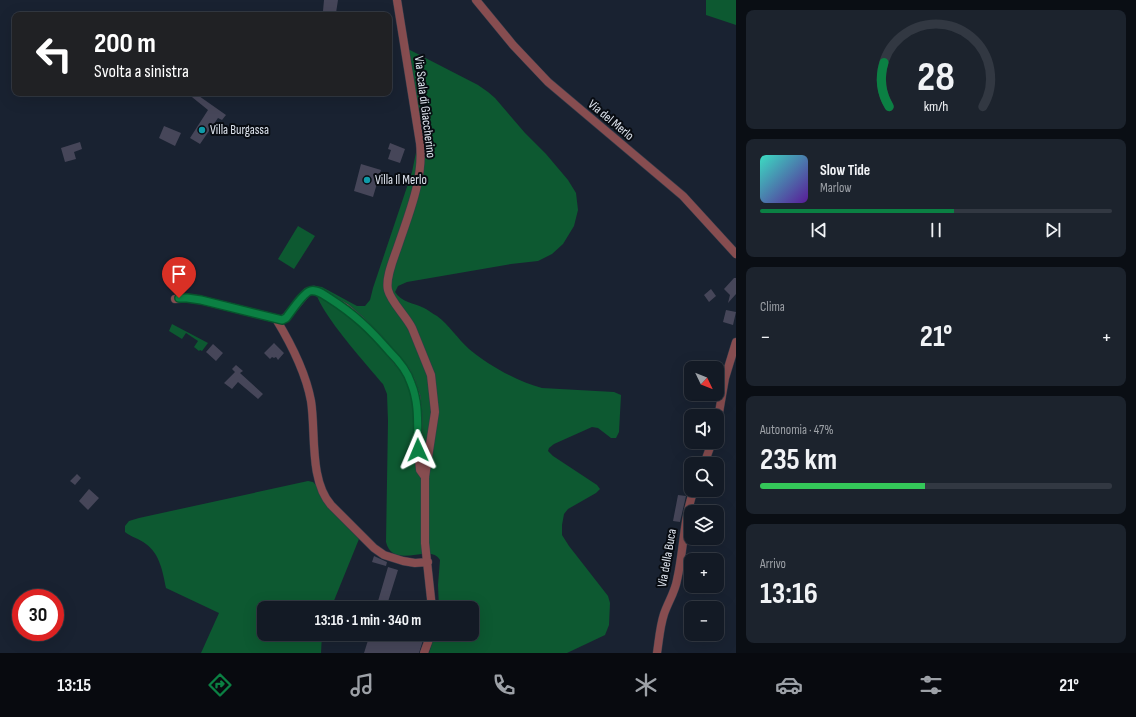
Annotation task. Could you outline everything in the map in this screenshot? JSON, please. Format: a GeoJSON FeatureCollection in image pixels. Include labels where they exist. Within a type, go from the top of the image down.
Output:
{"type":"FeatureCollection","features":[{"type":"Feature","properties":{"kind":"street","name":"Via Scala di Giaccherino"},"geometry":{"type":"LineString","coordinates":[[397,0],[420,143],[421,159],[414,201],[390,271],[387,286],[388,293],[412,328],[431,375],[435,412],[425,477],[425,543],[431,601]]}},
{"type":"Feature","properties":{"kind":"street","name":"Via del Merlo"},"geometry":{"type":"LineString","coordinates":[[476,0],[513,45],[548,82],[683,196],[736,254]]}},
{"type":"Feature","properties":{"kind":"street"},"geometry":{"type":"LineString","coordinates":[[175,299],[187,298],[201,300],[282,320],[286,318],[307,292],[314,290],[346,308],[377,337],[406,371],[416,396],[420,470],[425,477]]}},
{"type":"Feature","properties":{"kind":"street"},"geometry":{"type":"LineString","coordinates":[[276,319],[285,334],[304,377],[310,401],[317,475],[326,500],[374,548],[384,555],[415,563],[428,562]]}},
{"type":"Feature","properties":{"kind":"street"},"geometry":{"type":"LineString","coordinates":[[720,409],[725,378],[736,342]]}},
{"type":"Feature","properties":{"kind":"street","name":"Via della Buca"},"geometry":{"type":"LineString","coordinates":[[657,653],[662,619],[678,579],[688,509],[692,497]]}},
{"type":"Feature","properties":{"kind":"street"},"geometry":{"type":"LineString","coordinates":[[424,653],[428,641]]}},
{"type":"Feature","properties":{"kind":"green space"},"geometry":{"type":"Polygon","coordinates":[[[706,0],[736,0],[736,25],[706,15],[706,0]]]}},
{"type":"Feature","properties":{"kind":"green space"},"geometry":{"type":"Polygon","coordinates":[[[408,49],[478,85],[495,98],[525,133],[546,154],[568,180],[576,193],[578,210],[574,226],[563,244],[552,254],[538,261],[511,264],[407,282],[398,286],[395,292],[404,300],[424,308],[437,316],[469,349],[494,367],[523,382],[542,388],[614,392],[621,395],[619,432],[616,438],[611,438],[598,428],[592,427],[554,444],[548,451],[553,456],[597,485],[600,489],[596,493],[568,509],[564,514],[562,535],[608,596],[610,603],[609,625],[605,635],[567,653],[429,653],[433,641],[479,641],[479,601],[439,601],[438,585],[440,560],[435,555],[429,554],[404,556],[396,555],[390,550],[386,542],[387,394],[383,384],[332,322],[317,296],[315,287],[322,287],[357,306],[365,306],[370,300],[412,172],[420,133],[408,49]]]}},
{"type":"Feature","properties":{"kind":"green space"},"geometry":{"type":"Polygon","coordinates":[[[298,226],[315,236],[294,269],[278,259],[298,226]]]}},
{"type":"Feature","properties":{"kind":"green space"},"geometry":{"type":"Polygon","coordinates":[[[172,324],[208,343],[202,351],[199,351],[194,347],[198,341],[186,333],[182,339],[169,331],[172,324]]]}},
{"type":"Feature","properties":{"kind":"green space"},"geometry":{"type":"Polygon","coordinates":[[[308,481],[313,482],[325,504],[359,539],[334,601],[257,601],[257,641],[322,641],[321,653],[201,653],[219,613],[166,588],[164,576],[155,553],[144,542],[125,532],[125,526],[129,521],[308,481]]]}},
{"type":"Feature","properties":{"kind":"building"},"geometry":{"type":"Polygon","coordinates":[[[324,0],[338,0],[336,12],[323,11],[324,0]]]}},
{"type":"Feature","properties":{"kind":"building"},"geometry":{"type":"Polygon","coordinates":[[[191,96],[199,96],[226,115],[222,120],[218,118],[200,144],[190,138],[208,110],[191,96]]]}},
{"type":"Feature","properties":{"kind":"building"},"geometry":{"type":"Polygon","coordinates":[[[164,126],[181,133],[175,146],[159,138],[164,126]]]}},
{"type":"Feature","properties":{"kind":"building"},"geometry":{"type":"Polygon","coordinates":[[[80,142],[82,149],[74,152],[76,159],[65,162],[61,148],[80,142]]]}},
{"type":"Feature","properties":{"kind":"building"},"geometry":{"type":"Polygon","coordinates":[[[390,143],[405,149],[400,163],[388,159],[391,150],[388,149],[390,143]]]}},
{"type":"Feature","properties":{"kind":"building","name":"Villa Il Merlo"},"geometry":{"type":"Polygon","coordinates":[[[361,164],[381,170],[373,197],[354,191],[361,164]]]}},
{"type":"Feature","properties":{"kind":"building"},"geometry":{"type":"Polygon","coordinates":[[[734,278],[736,278],[736,294],[728,303],[730,295],[724,289],[734,278]]]}},
{"type":"Feature","properties":{"kind":"building"},"geometry":{"type":"Polygon","coordinates":[[[711,289],[716,296],[709,302],[704,295],[711,289]]]}},
{"type":"Feature","properties":{"kind":"building"},"geometry":{"type":"Polygon","coordinates":[[[726,310],[736,312],[733,325],[723,322],[726,310]]]}},
{"type":"Feature","properties":{"kind":"building"},"geometry":{"type":"Polygon","coordinates":[[[274,343],[284,353],[278,360],[276,357],[272,357],[270,359],[264,353],[274,343]]]}},
{"type":"Feature","properties":{"kind":"building"},"geometry":{"type":"Polygon","coordinates":[[[213,344],[223,353],[216,361],[206,352],[213,344]]]}},
{"type":"Feature","properties":{"kind":"building"},"geometry":{"type":"Polygon","coordinates":[[[236,365],[243,371],[240,373],[263,394],[258,399],[238,382],[232,389],[224,383],[235,372],[232,369],[236,365]]]}},
{"type":"Feature","properties":{"kind":"building"},"geometry":{"type":"Polygon","coordinates":[[[77,474],[81,478],[75,485],[70,481],[77,474]]]}},
{"type":"Feature","properties":{"kind":"building"},"geometry":{"type":"Polygon","coordinates":[[[89,489],[99,498],[88,510],[79,501],[89,489]]]}},
{"type":"Feature","properties":{"kind":"building"},"geometry":{"type":"Polygon","coordinates":[[[678,495],[684,496],[686,497],[680,522],[673,521],[678,495]]]}},
{"type":"Feature","properties":{"kind":"building"},"geometry":{"type":"Polygon","coordinates":[[[374,556],[387,562],[386,566],[372,562],[374,556]]]}},
{"type":"Feature","properties":{"kind":"building"},"geometry":{"type":"Polygon","coordinates":[[[388,567],[398,570],[388,601],[378,601],[388,567]]]}},
{"type":"Feature","properties":{"kind":"building"},"geometry":{"type":"Polygon","coordinates":[[[368,641],[423,641],[419,653],[364,653],[368,641]]]}},
{"type":"Feature","properties":{"kind":"place","name":"Villa Burgassa"},"geometry":{"type":"Point","coordinates":[202,130]}},
{"type":"Feature","properties":{"kind":"place","name":"Villa Il Merlo"},"geometry":{"type":"Point","coordinates":[367,180]}},
{"type":"Feature","properties":{"kind":"route"},"geometry":{"type":"LineString","coordinates":[[179,298],[201,300],[282,320],[286,318],[307,292],[314,290],[346,308],[377,337],[406,371],[416,396],[418,414],[418,450]]}}]}
